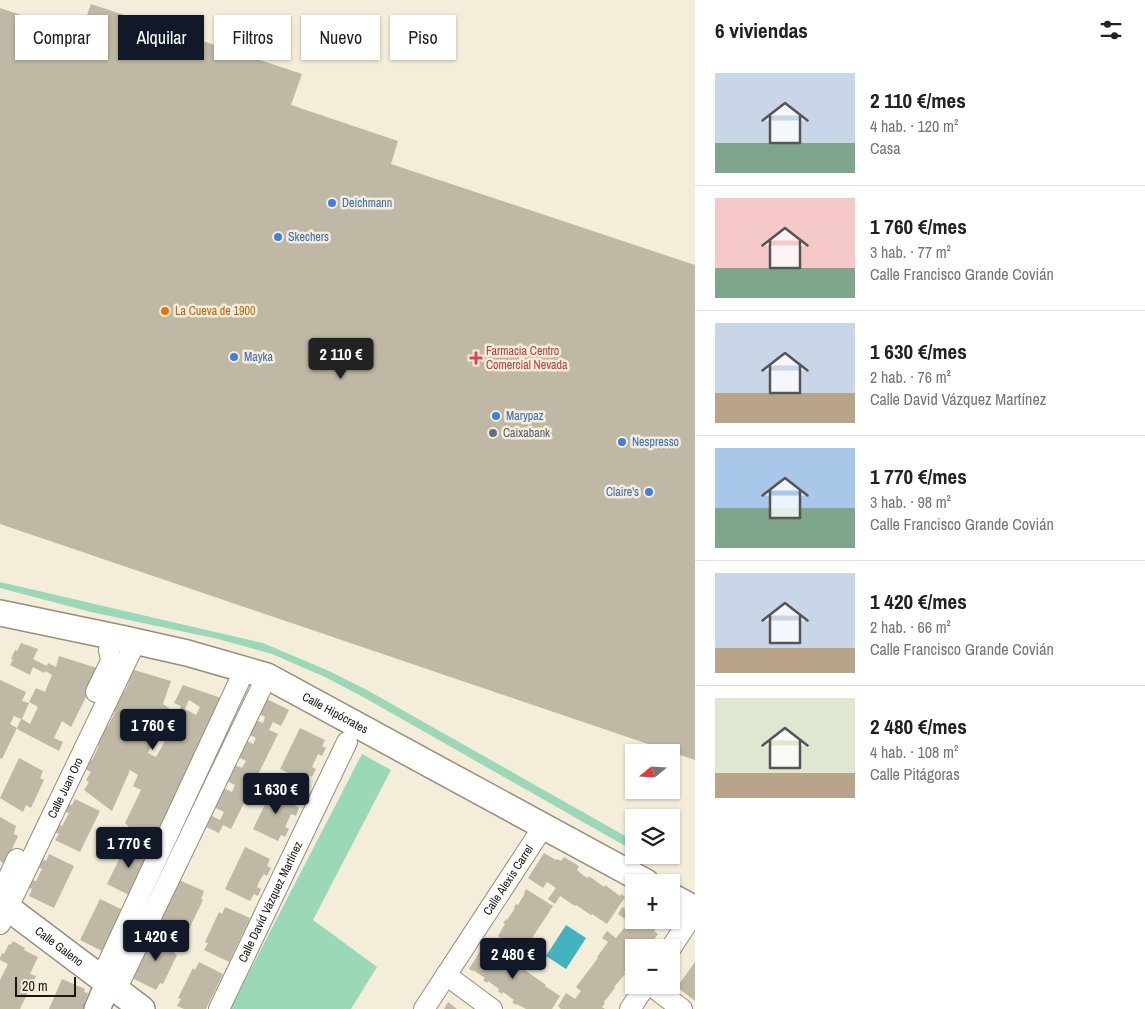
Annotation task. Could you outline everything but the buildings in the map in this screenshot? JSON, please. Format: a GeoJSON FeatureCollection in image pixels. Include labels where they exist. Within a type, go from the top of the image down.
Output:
{"type":"FeatureCollection","features":[{"type":"Feature","properties":{"kind":"street","name":"Calle Hipócrates"},"geometry":{"type":"LineString","coordinates":[[1,615],[187,653],[256,673],[631,874]]}},
{"type":"Feature","properties":{"kind":"street","name":"Calle Juan Oro"},"geometry":{"type":"LineString","coordinates":[[0,882],[6,881],[63,764],[111,661],[109,650],[125,639]]}},
{"type":"Feature","properties":{"kind":"street","name":"Calle Juan Oro"},"geometry":{"type":"LineString","coordinates":[[2,911],[125,639]]}},
{"type":"Feature","properties":{"kind":"street"},"geometry":{"type":"LineString","coordinates":[[97,1009],[256,673]]}},
{"type":"Feature","properties":{"kind":"street","name":"Calle David Vázquez Martínez"},"geometry":{"type":"LineString","coordinates":[[219,1009],[347,742]]}},
{"type":"Feature","properties":{"kind":"street","name":"Calle Alexis Carrel"},"geometry":{"type":"LineString","coordinates":[[424,1009],[543,826]]}},
{"type":"Feature","properties":{"kind":"street"},"geometry":{"type":"LineString","coordinates":[[677,939],[695,910],[680,901]]}},
{"type":"Feature","properties":{"kind":"street","name":"Calle Galeno"},"geometry":{"type":"LineString","coordinates":[[2,911],[142,1009]]}},
{"type":"Feature","properties":{"kind":"street"},"geometry":{"type":"LineString","coordinates":[[446,975],[492,1009]]}},
{"type":"Feature","properties":{"kind":"street"},"geometry":{"type":"LineString","coordinates":[[630,1009],[640,994]]}},
{"type":"Feature","properties":{"kind":"street"},"geometry":{"type":"LineString","coordinates":[[662,994],[682,1009]]}},
{"type":"Feature","properties":{"kind":"green space"},"geometry":{"type":"Polygon","coordinates":[[[0,582],[263,643],[329,671],[367,690],[625,836],[625,846],[365,698],[325,677],[272,654],[218,639],[91,612],[0,588],[0,582]]]}},
{"type":"Feature","properties":{"kind":"green space"},"geometry":{"type":"Polygon","coordinates":[[[362,754],[391,770],[313,920],[377,967],[351,1009],[230,1009],[362,754]]]}},
{"type":"Feature","properties":{"kind":"water"},"geometry":{"type":"Polygon","coordinates":[[[566,925],[586,938],[566,969],[546,956],[566,925]]]}},
{"type":"Feature","properties":{"kind":"place","name":"Deichmann"},"geometry":{"type":"Point","coordinates":[332,203]}},
{"type":"Feature","properties":{"kind":"place","name":"Skechers"},"geometry":{"type":"Point","coordinates":[278,237]}},
{"type":"Feature","properties":{"kind":"place","name":"La Cueva de 1900"},"geometry":{"type":"Point","coordinates":[165,311]}},
{"type":"Feature","properties":{"kind":"place","name":"Mayka"},"geometry":{"type":"Point","coordinates":[234,357]}},
{"type":"Feature","properties":{"kind":"place","name":"Farmacia Centro Comercial Nevada"},"geometry":{"type":"Point","coordinates":[476,358]}},
{"type":"Feature","properties":{"kind":"place","name":"Marypaz"},"geometry":{"type":"Point","coordinates":[496,416]}},
{"type":"Feature","properties":{"kind":"place","name":"Caixabank"},"geometry":{"type":"Point","coordinates":[493,433]}},
{"type":"Feature","properties":{"kind":"place","name":"Nespresso"},"geometry":{"type":"Point","coordinates":[622,442]}},
{"type":"Feature","properties":{"kind":"place","name":"Claire's"},"geometry":{"type":"Point","coordinates":[649,492]}}]}
